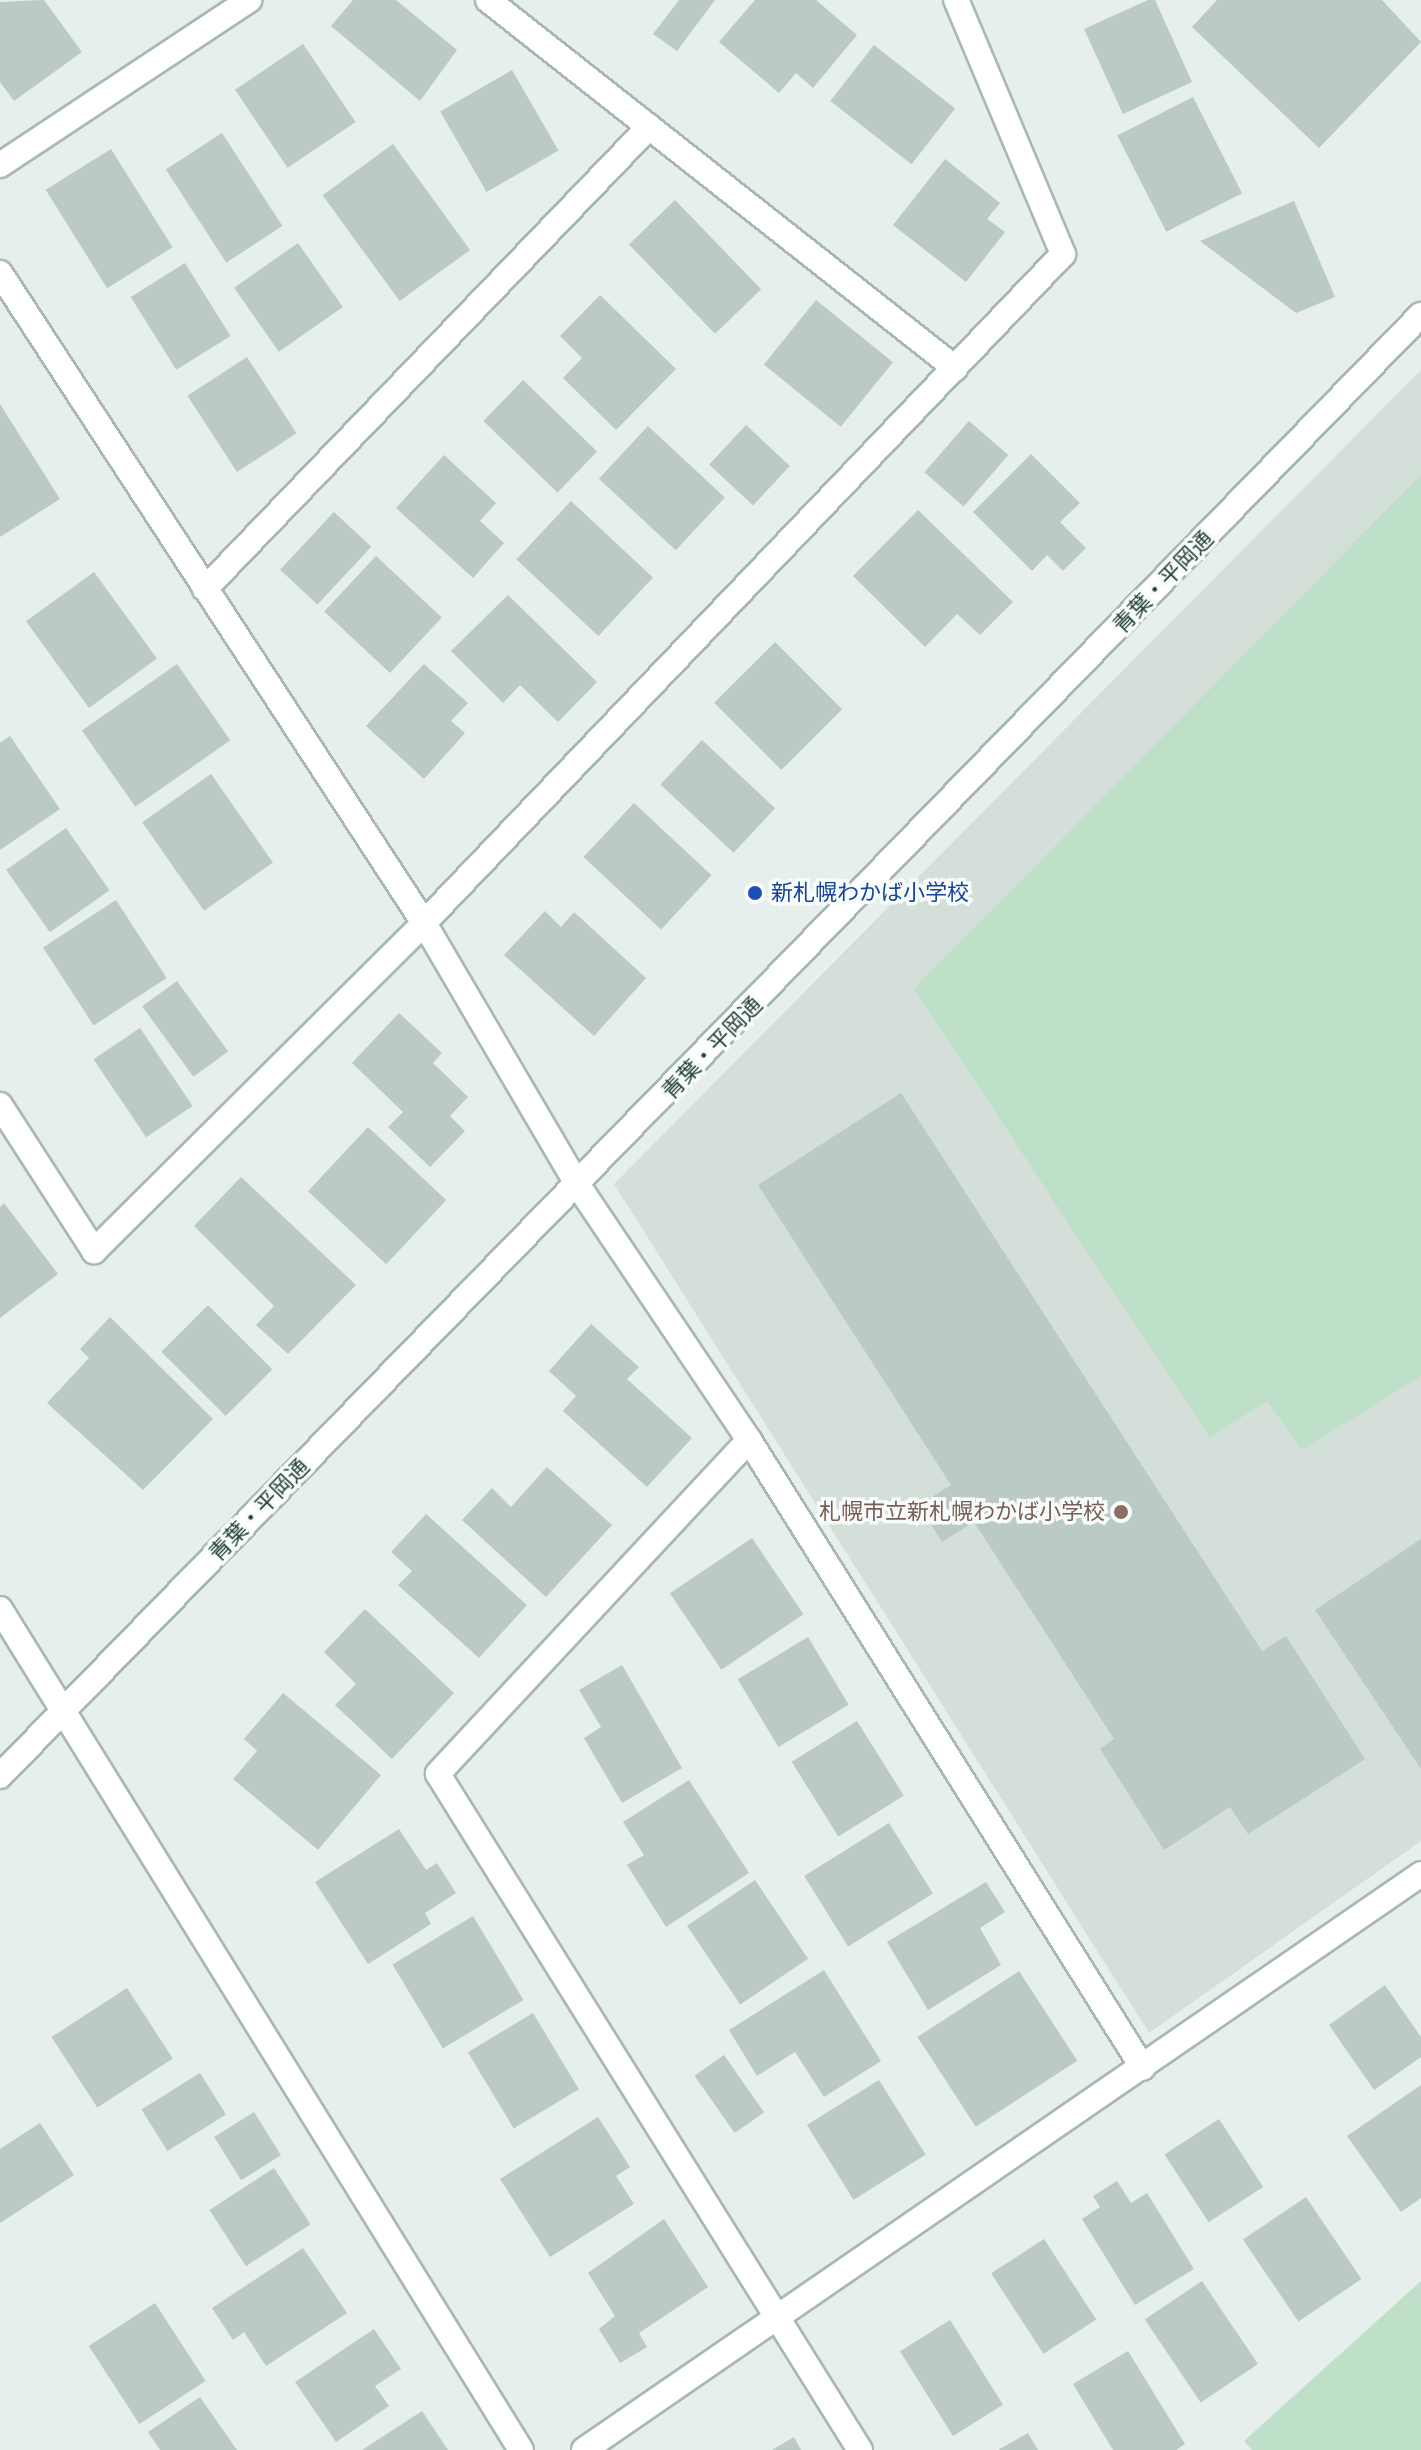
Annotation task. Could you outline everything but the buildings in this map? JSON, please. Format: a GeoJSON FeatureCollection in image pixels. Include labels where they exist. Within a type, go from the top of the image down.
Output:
{"type":"FeatureCollection","features":[{"type":"Feature","properties":{"kind":"street"},"geometry":{"type":"LineString","coordinates":[[0,165],[249,0]]}},
{"type":"Feature","properties":{"kind":"street"},"geometry":{"type":"LineString","coordinates":[[488,0],[955,368]]}},
{"type":"Feature","properties":{"kind":"street"},"geometry":{"type":"LineString","coordinates":[[0,1105],[94,1251],[424,923],[1063,254],[956,0]]}},
{"type":"Feature","properties":{"kind":"street"},"geometry":{"type":"LineString","coordinates":[[205,589],[649,127]]}},
{"type":"Feature","properties":{"kind":"street"},"geometry":{"type":"LineString","coordinates":[[0,273],[424,923],[577,1184],[749,1440],[1143,2068]]}},
{"type":"Feature","properties":{"kind":"street","name":"青葉・平岡通"},"geometry":{"type":"LineString","coordinates":[[0,1776],[1421,315]]}},
{"type":"Feature","properties":{"kind":"street"},"geometry":{"type":"LineString","coordinates":[[749,1440],[438,1774],[860,2450]]}},
{"type":"Feature","properties":{"kind":"street"},"geometry":{"type":"LineString","coordinates":[[0,1609],[65,1709],[521,2450]]}},
{"type":"Feature","properties":{"kind":"street"},"geometry":{"type":"LineString","coordinates":[[584,2450],[1421,1874]]}},
{"type":"Feature","properties":{"kind":"shaded area","name":"札幌市立新札幌わかば小学校"},"geometry":{"type":"Polygon","coordinates":[[[1421,370],[1421,1841],[1149,2033],[614,1184],[1421,370]]]}},
{"type":"Feature","properties":{"kind":"green space"},"geometry":{"type":"Polygon","coordinates":[[[1421,475],[1421,1376],[1302,1450],[1267,1401],[1210,1438],[914,989],[1421,475]]]}},
{"type":"Feature","properties":{"kind":"green space"},"geometry":{"type":"Polygon","coordinates":[[[1421,2281],[1421,2450],[1252,2450],[1244,2441],[1421,2281]]]}},
{"type":"Feature","properties":{"kind":"place","name":"新札幌わかば小学校"},"geometry":{"type":"Point","coordinates":[755,893]}},
{"type":"Feature","properties":{"kind":"place","name":"札幌市立新札幌わかば小学校"},"geometry":{"type":"Point","coordinates":[1121,1512]}}]}
